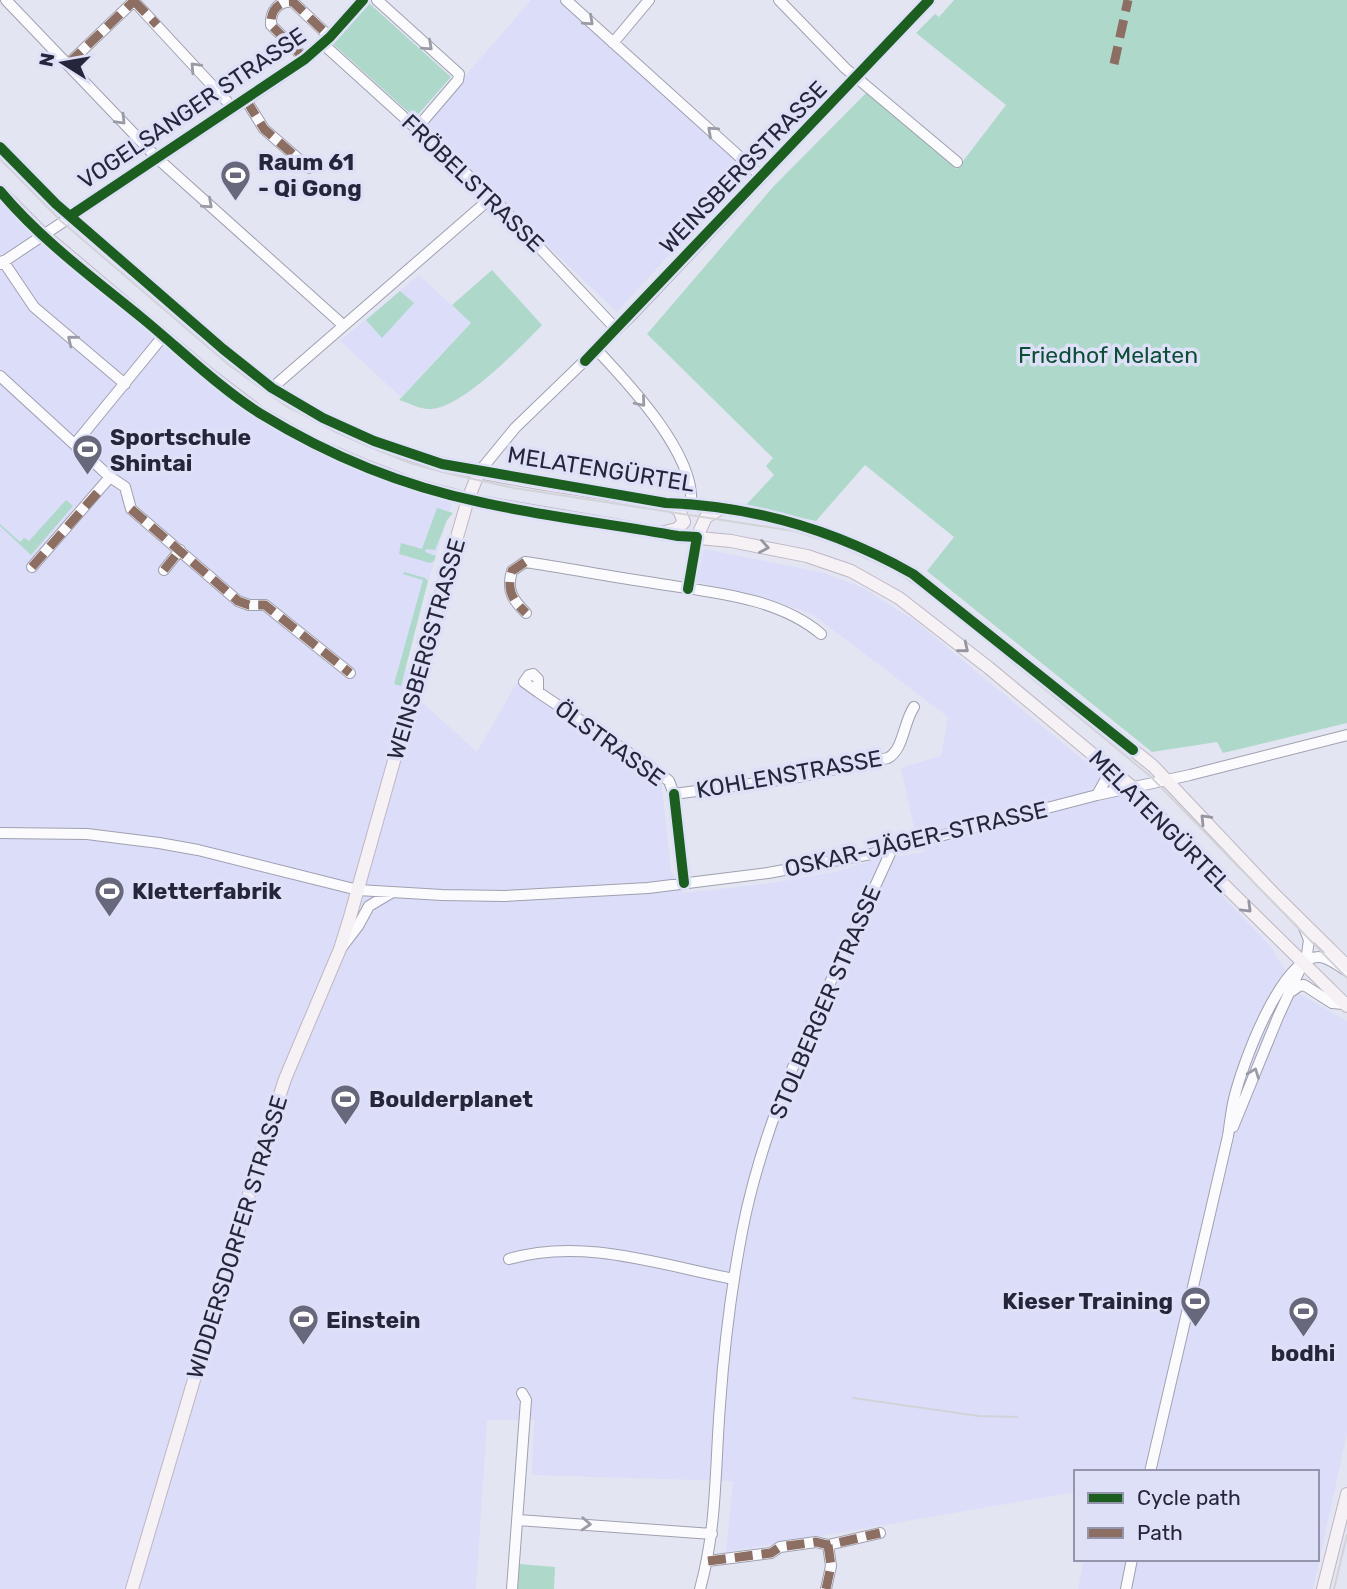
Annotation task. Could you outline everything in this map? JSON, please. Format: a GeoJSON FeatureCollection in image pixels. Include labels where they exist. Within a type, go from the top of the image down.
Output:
{"type":"FeatureCollection","features":[{"type":"Feature","properties":{"kind":"main road","name":"MELATENGÜRTEL"},"geometry":{"type":"LineString","coordinates":[[0,147],[70,216],[223,349],[272,388],[358,435],[415,456],[479,472],[772,518],[842,538],[913,574],[1153,766],[1302,922],[1347,965]]}},
{"type":"Feature","properties":{"kind":"main road","name":"MELATENGÜRTEL"},"geometry":{"type":"LineString","coordinates":[[0,191],[43,234],[253,408],[304,439],[399,479],[468,499],[661,533],[790,552],[832,564],[871,581],[925,617],[1132,787],[1216,878],[1346,1005]]}},
{"type":"Feature","properties":{"kind":"main road","name":"WEINSBERGSTRASSE"},"geometry":{"type":"LineString","coordinates":[[358,890],[468,499],[479,472]]}},
{"type":"Feature","properties":{"kind":"main road","name":"MELATENGÜRTEL"},"geometry":{"type":"LineString","coordinates":[[661,533],[677,529],[684,522],[679,510],[666,503]]}},
{"type":"Feature","properties":{"kind":"main road","name":"MELATENGÜRTEL"},"geometry":{"type":"LineString","coordinates":[[697,537],[706,517],[720,509]]}},
{"type":"Feature","properties":{"kind":"main road","name":"WIDDERSDORFER STRASSE"},"geometry":{"type":"LineString","coordinates":[[132,1589],[262,1150],[285,1079],[340,949],[358,890]]}},
{"type":"Feature","properties":{"kind":"main road"},"geometry":{"type":"LineString","coordinates":[[1323,1589],[1347,1495]]}},
{"type":"Feature","properties":{"kind":"street"},"geometry":{"type":"LineString","coordinates":[[6,0],[157,158],[343,325]]}},
{"type":"Feature","properties":{"kind":"street","name":"VOGELSANGER STRASSE"},"geometry":{"type":"LineString","coordinates":[[1,262],[305,59],[363,0]]}},
{"type":"Feature","properties":{"kind":"street"},"geometry":{"type":"LineString","coordinates":[[377,0],[459,74],[458,80],[417,128]]}},
{"type":"Feature","properties":{"kind":"street"},"geometry":{"type":"LineString","coordinates":[[566,0],[762,177]]}},
{"type":"Feature","properties":{"kind":"street"},"geometry":{"type":"LineString","coordinates":[[613,43],[649,0]]}},
{"type":"Feature","properties":{"kind":"street"},"geometry":{"type":"LineString","coordinates":[[779,0],[856,78],[957,162]]}},
{"type":"Feature","properties":{"kind":"street","name":"WEINSBERGSTRASSE"},"geometry":{"type":"LineString","coordinates":[[479,472],[515,428],[617,330],[929,0]]}},
{"type":"Feature","properties":{"kind":"street"},"geometry":{"type":"LineString","coordinates":[[68,64],[134,1],[233,108]]}},
{"type":"Feature","properties":{"kind":"street","name":"FRÖBELSTRASSE"},"geometry":{"type":"LineString","coordinates":[[272,4],[293,2],[326,40],[492,197],[617,330]]}},
{"type":"Feature","properties":{"kind":"street"},"geometry":{"type":"LineString","coordinates":[[272,4],[271,24],[305,59]]}},
{"type":"Feature","properties":{"kind":"street"},"geometry":{"type":"LineString","coordinates":[[246,100],[264,129],[309,168]]}},
{"type":"Feature","properties":{"kind":"street"},"geometry":{"type":"LineString","coordinates":[[272,388],[492,197]]}},
{"type":"Feature","properties":{"kind":"street"},"geometry":{"type":"LineString","coordinates":[[1,262],[34,307],[125,384]]}},
{"type":"Feature","properties":{"kind":"street"},"geometry":{"type":"LineString","coordinates":[[75,444],[164,335]]}},
{"type":"Feature","properties":{"kind":"street"},"geometry":{"type":"LineString","coordinates":[[597,350],[664,430],[686,472],[692,492],[691,504]]}},
{"type":"Feature","properties":{"kind":"street"},"geometry":{"type":"LineString","coordinates":[[0,376],[110,477],[125,486],[131,509],[238,601],[249,605],[265,605],[350,673]]}},
{"type":"Feature","properties":{"kind":"street"},"geometry":{"type":"LineString","coordinates":[[33,567],[110,477]]}},
{"type":"Feature","properties":{"kind":"street"},"geometry":{"type":"LineString","coordinates":[[688,589],[697,537]]}},
{"type":"Feature","properties":{"kind":"street"},"geometry":{"type":"LineString","coordinates":[[164,570],[180,550]]}},
{"type":"Feature","properties":{"kind":"street"},"geometry":{"type":"LineString","coordinates":[[526,613],[513,600],[509,587],[512,572],[525,562],[688,589],[776,608],[806,621],[821,634]]}},
{"type":"Feature","properties":{"kind":"street","name":"ÖLSTRASSE"},"geometry":{"type":"LineString","coordinates":[[538,692],[669,781],[674,794],[684,883]]}},
{"type":"Feature","properties":{"kind":"street","name":"KOHLENSTRASSE"},"geometry":{"type":"LineString","coordinates":[[674,794],[776,781],[892,756],[899,747],[906,718],[914,707]]}},
{"type":"Feature","properties":{"kind":"street","name":"OSKAR-JÄGER-STRASSE"},"geometry":{"type":"LineString","coordinates":[[0,833],[87,834],[159,843],[198,850],[358,890],[442,895],[520,895],[648,888],[794,868],[891,849],[1097,795],[1347,735]]}},
{"type":"Feature","properties":{"kind":"street"},"geometry":{"type":"LineString","coordinates":[[1097,795],[1106,779],[1105,763]]}},
{"type":"Feature","properties":{"kind":"street","name":"STOLBERGER STRASSE"},"geometry":{"type":"LineString","coordinates":[[701,1589],[712,1534],[727,1324],[742,1230],[780,1097],[817,1009],[891,849]]}},
{"type":"Feature","properties":{"kind":"street"},"geometry":{"type":"LineString","coordinates":[[340,949],[369,906],[393,892]]}},
{"type":"Feature","properties":{"kind":"street"},"geometry":{"type":"LineString","coordinates":[[1228,1136],[1303,964],[1309,946],[1302,922]]}},
{"type":"Feature","properties":{"kind":"street"},"geometry":{"type":"LineString","coordinates":[[1150,1470],[1228,1136],[1234,1097],[1245,1064],[1274,998],[1290,972],[1292,952]]}},
{"type":"Feature","properties":{"kind":"street"},"geometry":{"type":"LineString","coordinates":[[1290,972],[1313,957],[1331,960],[1347,971]]}},
{"type":"Feature","properties":{"kind":"street"},"geometry":{"type":"LineString","coordinates":[[1289,993],[1304,985],[1332,1003],[1346,1005]]}},
{"type":"Feature","properties":{"kind":"street"},"geometry":{"type":"LineString","coordinates":[[509,1259],[525,1254],[565,1251],[606,1252],[734,1279]]}},
{"type":"Feature","properties":{"kind":"street"},"geometry":{"type":"LineString","coordinates":[[512,1589],[526,1400],[523,1393]]}},
{"type":"Feature","properties":{"kind":"street"},"geometry":{"type":"LineString","coordinates":[[518,1520],[712,1534]]}},
{"type":"Feature","properties":{"kind":"street"},"geometry":{"type":"LineString","coordinates":[[708,1561],[771,1553],[780,1547],[816,1542],[828,1545],[880,1533]]}},
{"type":"Feature","properties":{"kind":"street"},"geometry":{"type":"LineString","coordinates":[[826,1589],[831,1566],[828,1545]]}},
{"type":"Feature","properties":{"kind":"street"},"geometry":{"type":"LineString","coordinates":[[1126,1589],[1132,1561]]}},
{"type":"Feature","properties":{"kind":"shaded area"},"geometry":{"type":"Polygon","coordinates":[[[531,0],[559,0],[751,171],[617,312],[422,126],[531,0]]]}},
{"type":"Feature","properties":{"kind":"shaded area"},"geometry":{"type":"Polygon","coordinates":[[[0,195],[244,408],[337,460],[452,504],[403,663],[422,702],[477,752],[517,682],[661,778],[671,871],[684,893],[773,883],[839,871],[870,861],[925,852],[914,827],[901,768],[941,756],[948,717],[812,614],[761,596],[697,582],[704,549],[824,573],[863,588],[915,621],[1128,797],[1270,946],[1300,994],[1347,1021],[1347,1433],[1313,1589],[1078,1589],[1084,1561],[1319,1561],[1319,1470],[1074,1470],[1074,1492],[726,1552],[733,1481],[532,1475],[534,1420],[487,1420],[476,1589],[0,1589],[0,195]]]}},
{"type":"Feature","properties":{"kind":"shaded area"},"geometry":{"type":"Polygon","coordinates":[[[419,275],[471,323],[401,397],[340,341],[419,275]]]}},
{"type":"Feature","properties":{"kind":"green space","name":"Friedhof Melaten"},"geometry":{"type":"Polygon","coordinates":[[[954,0],[1347,0],[1347,723],[1223,753],[1217,742],[1152,752],[927,571],[954,537],[865,465],[816,521],[745,506],[774,475],[766,466],[773,458],[647,334],[773,187],[867,92],[957,169],[1006,105],[916,33],[935,14],[939,17],[954,0]]]}},
{"type":"Feature","properties":{"kind":"green space"},"geometry":{"type":"Polygon","coordinates":[[[369,3],[451,77],[415,118],[333,44],[369,3]]]}},
{"type":"Feature","properties":{"kind":"green space"},"geometry":{"type":"Polygon","coordinates":[[[492,270],[542,325],[490,375],[458,399],[431,409],[399,400],[471,323],[452,305],[492,270]]]}},
{"type":"Feature","properties":{"kind":"green space"},"geometry":{"type":"Polygon","coordinates":[[[400,291],[414,303],[382,338],[366,320],[400,291]]]}},
{"type":"Feature","properties":{"kind":"green space"},"geometry":{"type":"Polygon","coordinates":[[[66,500],[73,506],[31,555],[0,526],[20,542],[24,538],[29,541],[66,500]]]}},
{"type":"Feature","properties":{"kind":"green space"},"geometry":{"type":"Polygon","coordinates":[[[437,508],[453,513],[447,520],[435,550],[426,549],[425,552],[436,556],[434,561],[430,563],[399,554],[401,543],[422,549],[437,508]]]}},
{"type":"Feature","properties":{"kind":"green space"},"geometry":{"type":"Polygon","coordinates":[[[404,572],[428,581],[401,686],[394,684],[423,580],[403,574],[404,572]]]}},
{"type":"Feature","properties":{"kind":"green space"},"geometry":{"type":"Polygon","coordinates":[[[519,1564],[555,1567],[554,1589],[518,1589],[519,1564]]]}},
{"type":"Feature","properties":{"kind":"tram line"},"geometry":{"type":"LineString","coordinates":[[0,159],[61,221],[229,365],[286,406],[363,444],[410,463],[514,488],[794,531],[836,544],[894,571],[921,588],[970,627],[1150,776],[1347,978]]}},
{"type":"Feature","properties":{"kind":"tram line"},"geometry":{"type":"LineString","coordinates":[[853,1398],[979,1416],[1017,1417]]}},
{"type":"Feature","properties":{"kind":"tram line"},"geometry":{"type":"LineString","coordinates":[[1334,1589],[1347,1535]]}},
{"type":"Feature","properties":{"kind":"marked path"},"geometry":{"type":"LineString","coordinates":[[133,0],[157,25]]}},
{"type":"Feature","properties":{"kind":"marked path"},"geometry":{"type":"LineString","coordinates":[[1114,64],[1128,0]]}},
{"type":"Feature","properties":{"kind":"marked path"},"geometry":{"type":"LineString","coordinates":[[68,64],[134,1]]}},
{"type":"Feature","properties":{"kind":"marked path"},"geometry":{"type":"LineString","coordinates":[[305,59],[271,25],[276,8],[293,2],[330,37]]}},
{"type":"Feature","properties":{"kind":"marked path"},"geometry":{"type":"LineString","coordinates":[[246,100],[264,129],[309,168]]}},
{"type":"Feature","properties":{"kind":"marked path"},"geometry":{"type":"LineString","coordinates":[[32,567],[98,492]]}},
{"type":"Feature","properties":{"kind":"marked path"},"geometry":{"type":"LineString","coordinates":[[131,509],[238,601],[249,605],[265,605],[350,673]]}},
{"type":"Feature","properties":{"kind":"marked path"},"geometry":{"type":"LineString","coordinates":[[164,570],[180,550]]}},
{"type":"Feature","properties":{"kind":"marked path"},"geometry":{"type":"LineString","coordinates":[[525,562],[512,571],[510,590],[526,613]]}},
{"type":"Feature","properties":{"kind":"marked path"},"geometry":{"type":"LineString","coordinates":[[708,1561],[771,1553],[780,1547],[816,1542],[828,1545],[880,1533]]}},
{"type":"Feature","properties":{"kind":"marked path"},"geometry":{"type":"LineString","coordinates":[[826,1589],[831,1566],[828,1545]]}},
{"type":"Feature","properties":{"kind":"cycle path"},"geometry":{"type":"LineString","coordinates":[[70,216],[305,59],[330,37],[363,0]]}},
{"type":"Feature","properties":{"kind":"cycle path"},"geometry":{"type":"LineString","coordinates":[[585,361],[929,0]]}},
{"type":"Feature","properties":{"kind":"cycle path"},"geometry":{"type":"LineString","coordinates":[[0,147],[56,204],[223,349],[272,388],[323,418],[374,441],[442,464],[666,503],[763,515],[825,533],[855,545],[913,574],[1133,750]]}},
{"type":"Feature","properties":{"kind":"cycle path"},"geometry":{"type":"LineString","coordinates":[[0,191],[50,242],[214,380],[286,429],[339,456],[395,478],[451,495],[555,516],[697,537],[688,589]]}},
{"type":"Feature","properties":{"kind":"cycle path"},"geometry":{"type":"LineString","coordinates":[[674,794],[684,883]]}},
{"type":"Feature","properties":{"kind":"place","name":"Raum 61 - Qi Gong"},"geometry":{"type":"Point","coordinates":[235,202]}},
{"type":"Feature","properties":{"kind":"place","name":"Sportschule Shintai"},"geometry":{"type":"Point","coordinates":[87,477]}},
{"type":"Feature","properties":{"kind":"place","name":"Kletterfabrik"},"geometry":{"type":"Point","coordinates":[109,918]}},
{"type":"Feature","properties":{"kind":"place","name":"Boulderplanet"},"geometry":{"type":"Point","coordinates":[346,1126]}},
{"type":"Feature","properties":{"kind":"place","name":"Kieser Training"},"geometry":{"type":"Point","coordinates":[1196,1328]}},
{"type":"Feature","properties":{"kind":"place","name":"bodhi"},"geometry":{"type":"Point","coordinates":[1303,1339]}},
{"type":"Feature","properties":{"kind":"place","name":"Einstein"},"geometry":{"type":"Point","coordinates":[303,1347]}}]}
